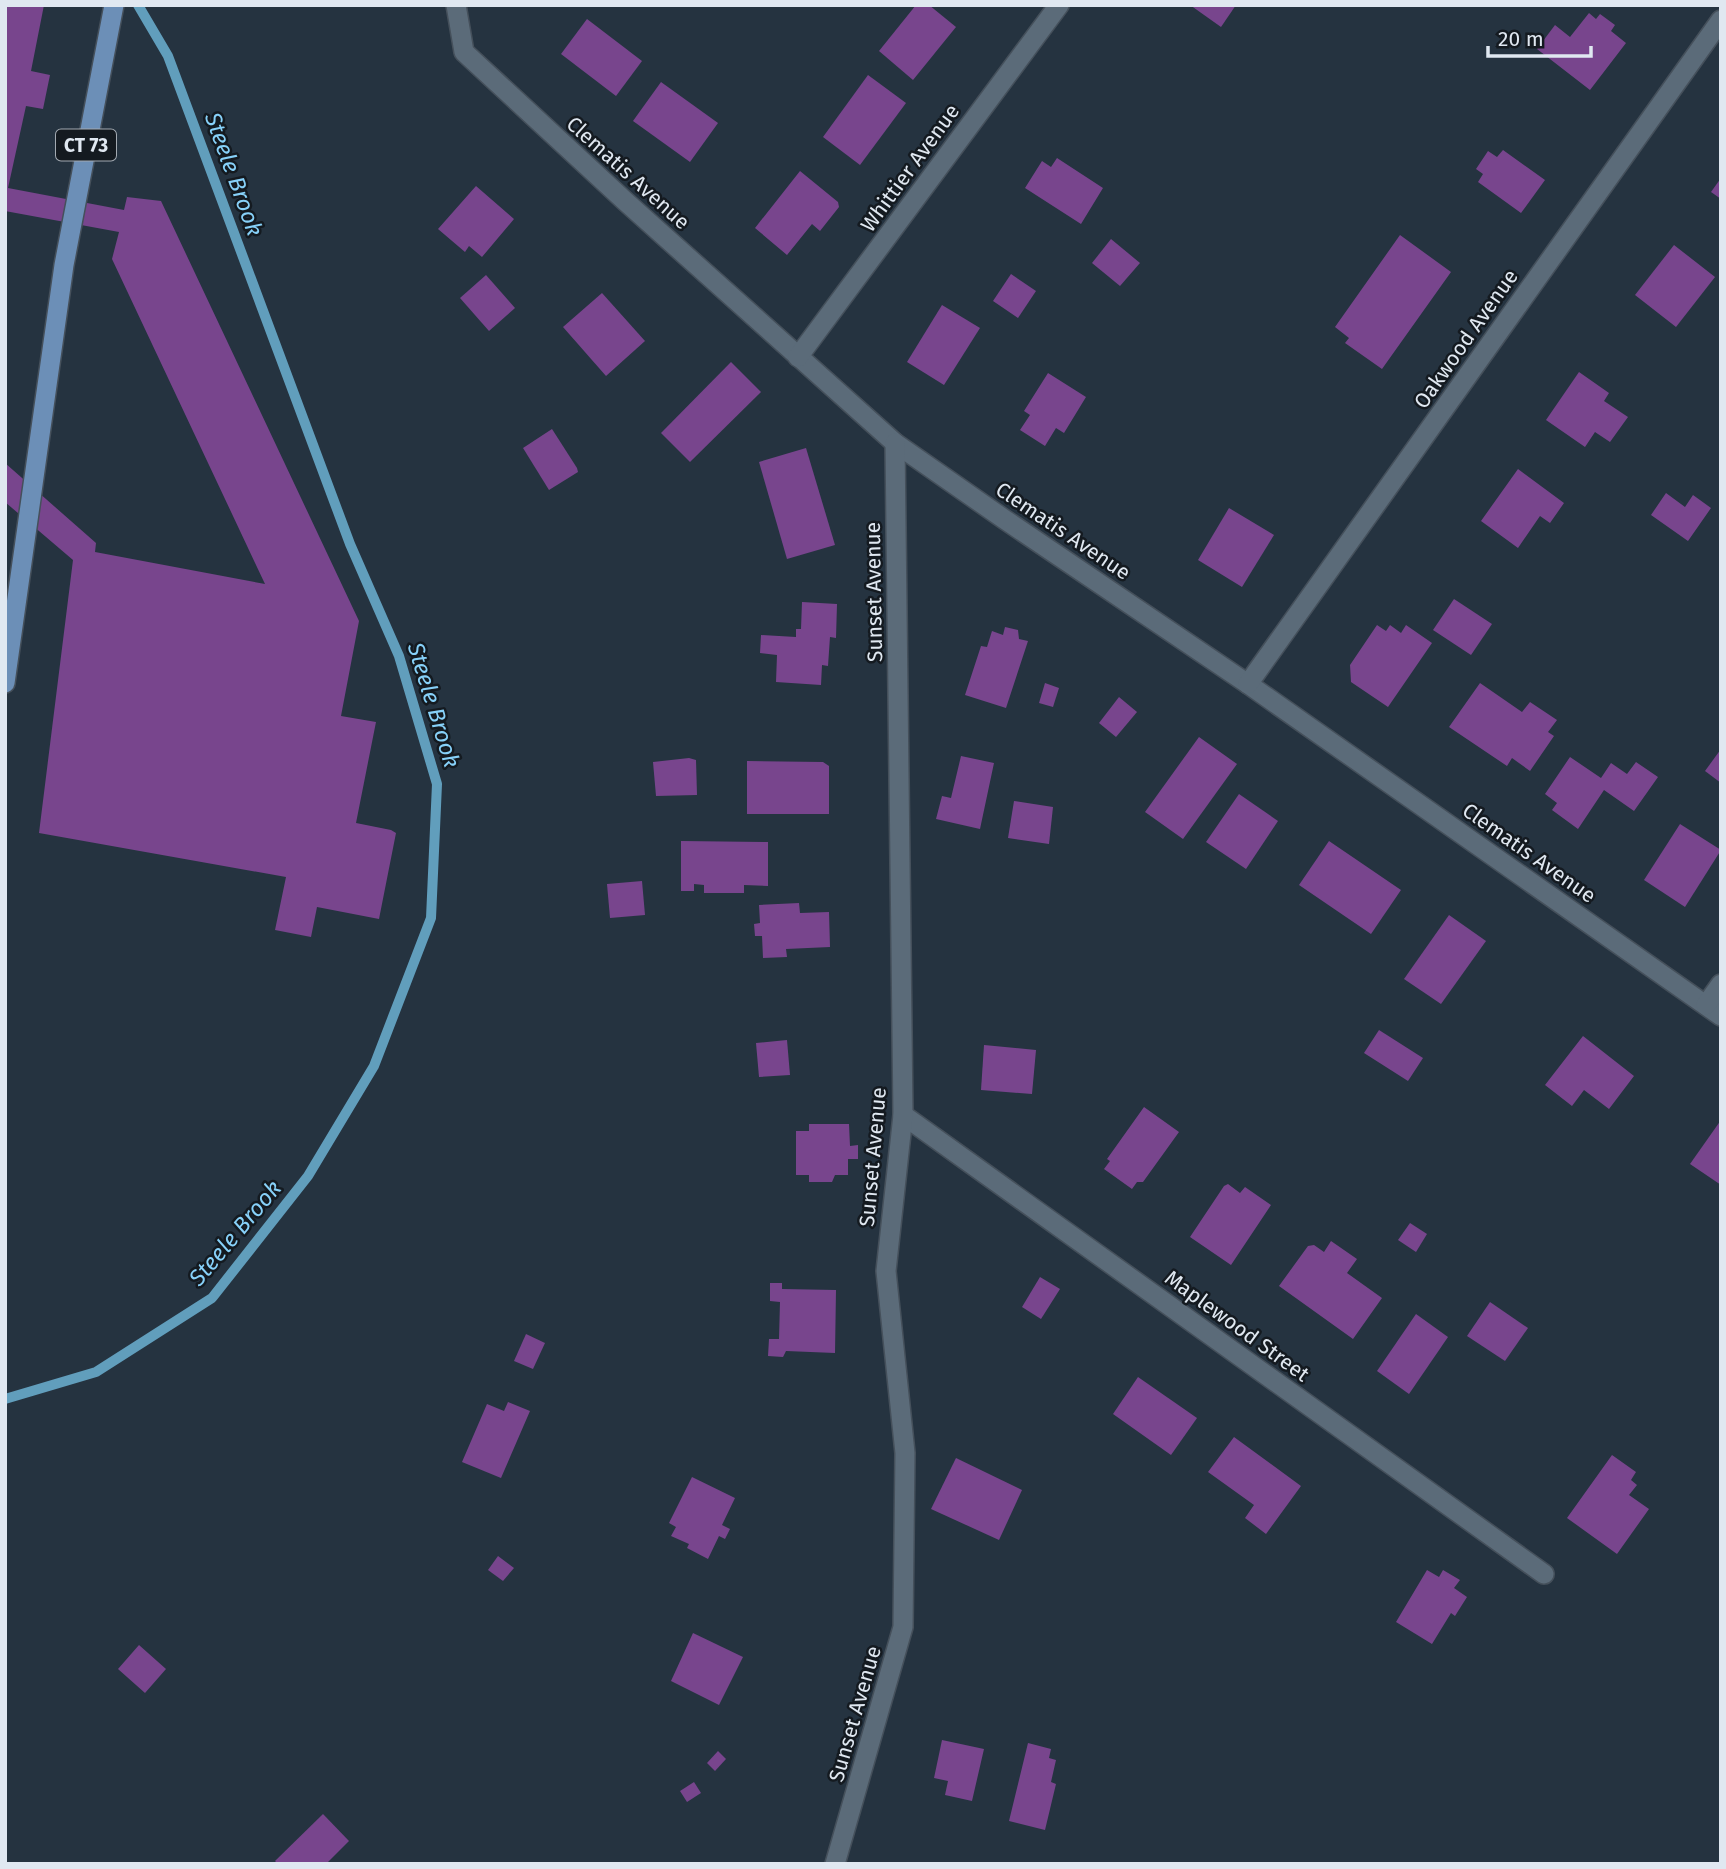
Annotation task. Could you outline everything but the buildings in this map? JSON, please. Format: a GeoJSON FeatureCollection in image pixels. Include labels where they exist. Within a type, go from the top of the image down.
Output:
{"type":"FeatureCollection","features":[{"type":"Feature","properties":{"kind":"main road","name":"CT 73"},"geometry":{"type":"LineString","coordinates":[[5,683],[64,265],[114,5]]}},
{"type":"Feature","properties":{"kind":"street","name":"Clematis Avenue"},"geometry":{"type":"LineString","coordinates":[[456,5],[464,52],[615,192],[895,443],[1248,684],[1713,1011]]}},
{"type":"Feature","properties":{"kind":"street","name":"Whittier Avenue"},"geometry":{"type":"LineString","coordinates":[[798,357],[1059,5]]}},
{"type":"Feature","properties":{"kind":"street","name":"Oakwood Avenue"},"geometry":{"type":"LineString","coordinates":[[1248,684],[1721,20]]}},
{"type":"Feature","properties":{"kind":"street","name":"Sunset Avenue"},"geometry":{"type":"LineString","coordinates":[[835,1864],[903,1627],[905,1453],[886,1271],[903,1115],[895,443]]}},
{"type":"Feature","properties":{"kind":"street"},"geometry":{"type":"LineString","coordinates":[[1713,1011],[1721,984]]}},
{"type":"Feature","properties":{"kind":"street","name":"Maplewood Street"},"geometry":{"type":"LineString","coordinates":[[903,1115],[1544,1574]]}},
{"type":"Feature","properties":{"kind":"waterway","name":"Steele Brook"},"geometry":{"type":"LineString","coordinates":[[5,1399],[96,1372],[212,1298],[308,1176],[374,1066],[431,918],[437,784],[399,656],[350,544],[168,56],[138,5]]}}]}
